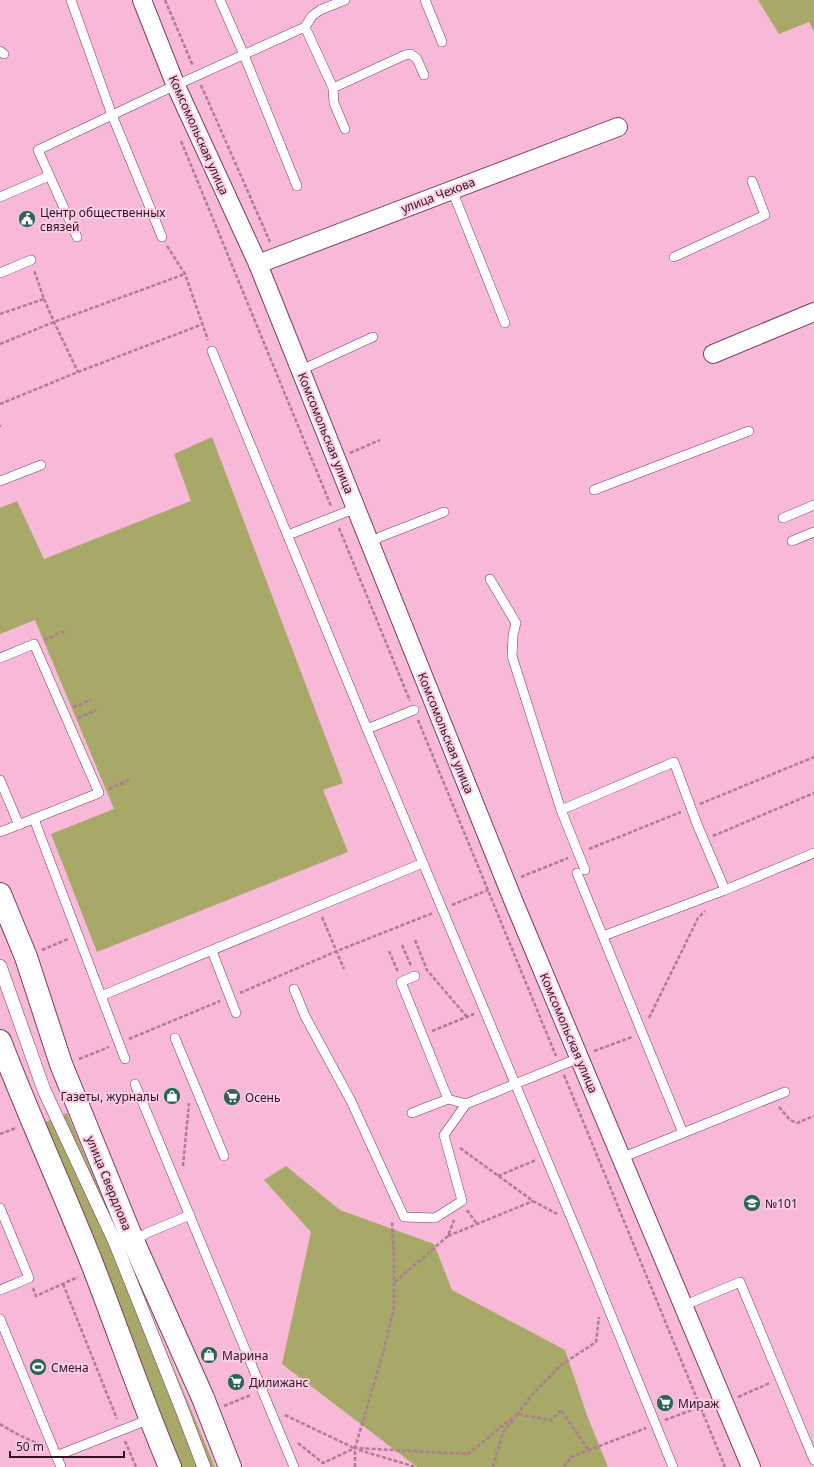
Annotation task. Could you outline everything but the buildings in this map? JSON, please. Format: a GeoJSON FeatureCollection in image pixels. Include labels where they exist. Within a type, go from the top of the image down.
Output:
{"type":"FeatureCollection","features":[{"type":"Feature","properties":{"kind":"street","name":"Комсомольская улица"},"geometry":{"type":"LineString","coordinates":[[142,0],[176,86],[258,264],[506,883],[586,1055],[622,1158],[751,1467]]}},
{"type":"Feature","properties":{"kind":"street","name":"улица Чехова"},"geometry":{"type":"LineString","coordinates":[[258,264],[618,126]]}},
{"type":"Feature","properties":{"kind":"street"},"geometry":{"type":"LineString","coordinates":[[713,354],[814,312]]}},
{"type":"Feature","properties":{"kind":"street","name":"улица Свердлова"},"geometry":{"type":"LineString","coordinates":[[0,894],[26,957],[61,1064],[133,1241],[203,1398],[230,1467]]}},
{"type":"Feature","properties":{"kind":"street"},"geometry":{"type":"LineString","coordinates":[[0,966],[38,1073],[114,1242],[181,1406],[204,1467]]}},
{"type":"Feature","properties":{"kind":"street"},"geometry":{"type":"LineString","coordinates":[[0,1041],[92,1265],[150,1419],[170,1467]]}},
{"type":"Feature","properties":{"kind":"lane"},"geometry":{"type":"LineString","coordinates":[[71,0],[112,115],[162,237]]}},
{"type":"Feature","properties":{"kind":"lane"},"geometry":{"type":"LineString","coordinates":[[220,0],[244,55],[296,186]]}},
{"type":"Feature","properties":{"kind":"lane"},"geometry":{"type":"LineString","coordinates":[[77,237],[38,150],[306,27],[312,16],[320,10],[345,0]]}},
{"type":"Feature","properties":{"kind":"lane"},"geometry":{"type":"LineString","coordinates":[[425,0],[442,42]]}},
{"type":"Feature","properties":{"kind":"lane"},"geometry":{"type":"LineString","coordinates":[[306,27],[333,88],[334,103],[345,129]]}},
{"type":"Feature","properties":{"kind":"lane"},"geometry":{"type":"LineString","coordinates":[[333,88],[405,55],[411,54],[417,59],[424,75]]}},
{"type":"Feature","properties":{"kind":"lane"},"geometry":{"type":"LineString","coordinates":[[0,197],[49,176]]}},
{"type":"Feature","properties":{"kind":"lane"},"geometry":{"type":"LineString","coordinates":[[674,257],[765,215],[752,181]]}},
{"type":"Feature","properties":{"kind":"lane"},"geometry":{"type":"LineString","coordinates":[[452,190],[505,323]]}},
{"type":"Feature","properties":{"kind":"lane"},"geometry":{"type":"LineString","coordinates":[[0,273],[31,260]]}},
{"type":"Feature","properties":{"kind":"lane"},"geometry":{"type":"LineString","coordinates":[[301,370],[373,337]]}},
{"type":"Feature","properties":{"kind":"lane"},"geometry":{"type":"LineString","coordinates":[[212,351],[367,729],[573,1222],[672,1467]]}},
{"type":"Feature","properties":{"kind":"lane"},"geometry":{"type":"LineString","coordinates":[[594,490],[748,431]]}},
{"type":"Feature","properties":{"kind":"lane"},"geometry":{"type":"LineString","coordinates":[[0,481],[41,465]]}},
{"type":"Feature","properties":{"kind":"lane"},"geometry":{"type":"LineString","coordinates":[[783,518],[814,505]]}},
{"type":"Feature","properties":{"kind":"lane"},"geometry":{"type":"LineString","coordinates":[[288,535],[356,508]]}},
{"type":"Feature","properties":{"kind":"lane"},"geometry":{"type":"LineString","coordinates":[[370,543],[444,512]]}},
{"type":"Feature","properties":{"kind":"lane"},"geometry":{"type":"LineString","coordinates":[[792,541],[814,532]]}},
{"type":"Feature","properties":{"kind":"lane"},"geometry":{"type":"LineString","coordinates":[[490,579],[516,623],[513,635],[512,656],[561,810],[578,853],[581,872],[603,936],[683,1133]]}},
{"type":"Feature","properties":{"kind":"lane"},"geometry":{"type":"LineString","coordinates":[[0,658],[34,644],[99,793],[0,832]]}},
{"type":"Feature","properties":{"kind":"lane"},"geometry":{"type":"LineString","coordinates":[[367,729],[414,710]]}},
{"type":"Feature","properties":{"kind":"lane"},"geometry":{"type":"LineString","coordinates":[[561,810],[674,762],[691,808],[725,890]]}},
{"type":"Feature","properties":{"kind":"lane"},"geometry":{"type":"LineString","coordinates":[[0,780],[19,824]]}},
{"type":"Feature","properties":{"kind":"lane"},"geometry":{"type":"LineString","coordinates":[[34,819],[125,1059]]}},
{"type":"Feature","properties":{"kind":"lane"},"geometry":{"type":"LineString","coordinates":[[603,936],[725,890],[814,853]]}},
{"type":"Feature","properties":{"kind":"lane"},"geometry":{"type":"LineString","coordinates":[[101,996],[423,863]]}},
{"type":"Feature","properties":{"kind":"lane"},"geometry":{"type":"LineString","coordinates":[[212,951],[236,1013]]}},
{"type":"Feature","properties":{"kind":"lane"},"geometry":{"type":"LineString","coordinates":[[414,973],[402,982],[448,1099]]}},
{"type":"Feature","properties":{"kind":"lane"},"geometry":{"type":"LineString","coordinates":[[294,990],[305,1016],[351,1101],[404,1217],[435,1218],[462,1201],[444,1134],[466,1104],[586,1055]]}},
{"type":"Feature","properties":{"kind":"lane"},"geometry":{"type":"LineString","coordinates":[[175,1038],[224,1156]]}},
{"type":"Feature","properties":{"kind":"lane"},"geometry":{"type":"LineString","coordinates":[[135,1084],[294,1467]]}},
{"type":"Feature","properties":{"kind":"lane"},"geometry":{"type":"LineString","coordinates":[[622,1158],[785,1092]]}},
{"type":"Feature","properties":{"kind":"lane"},"geometry":{"type":"LineString","coordinates":[[412,1113],[448,1099],[466,1104]]}},
{"type":"Feature","properties":{"kind":"lane"},"geometry":{"type":"LineString","coordinates":[[0,1208],[29,1278],[0,1290]]}},
{"type":"Feature","properties":{"kind":"lane"},"geometry":{"type":"LineString","coordinates":[[133,1241],[146,1233],[190,1215]]}},
{"type":"Feature","properties":{"kind":"lane"},"geometry":{"type":"LineString","coordinates":[[683,1306],[740,1282],[814,1460]]}},
{"type":"Feature","properties":{"kind":"lane"},"geometry":{"type":"LineString","coordinates":[[0,1319],[61,1467]]}},
{"type":"Feature","properties":{"kind":"lane"},"geometry":{"type":"LineString","coordinates":[[56,1456],[150,1419]]}},
{"type":"Feature","properties":{"kind":"path"},"geometry":{"type":"LineString","coordinates":[[179,136],[725,1467]]}},
{"type":"Feature","properties":{"kind":"path"},"geometry":{"type":"LineString","coordinates":[[162,237],[185,274],[212,351]]}},
{"type":"Feature","properties":{"kind":"path"},"geometry":{"type":"LineString","coordinates":[[31,260],[44,299],[78,372]]}},
{"type":"Feature","properties":{"kind":"path"},"geometry":{"type":"LineString","coordinates":[[0,344],[54,322],[185,274]]}},
{"type":"Feature","properties":{"kind":"path"},"geometry":{"type":"LineString","coordinates":[[0,314],[44,299]]}},
{"type":"Feature","properties":{"kind":"path"},"geometry":{"type":"LineString","coordinates":[[0,404],[203,324]]}},
{"type":"Feature","properties":{"kind":"path"},"geometry":{"type":"LineString","coordinates":[[346,454],[380,440]]}},
{"type":"Feature","properties":{"kind":"path"},"geometry":{"type":"LineString","coordinates":[[48,639],[65,631]]}},
{"type":"Feature","properties":{"kind":"path"},"geometry":{"type":"LineString","coordinates":[[75,706],[91,700]]}},
{"type":"Feature","properties":{"kind":"path"},"geometry":{"type":"LineString","coordinates":[[81,717],[96,710]]}},
{"type":"Feature","properties":{"kind":"path"},"geometry":{"type":"LineString","coordinates":[[61,1064],[75,1061],[337,951],[488,891],[814,757]]}},
{"type":"Feature","properties":{"kind":"path"},"geometry":{"type":"LineString","coordinates":[[112,787],[130,780]]}},
{"type":"Feature","properties":{"kind":"path"},"geometry":{"type":"LineString","coordinates":[[704,840],[814,793]]}},
{"type":"Feature","properties":{"kind":"path"},"geometry":{"type":"LineString","coordinates":[[586,1055],[642,1033],[698,918],[725,890]]}},
{"type":"Feature","properties":{"kind":"path"},"geometry":{"type":"LineString","coordinates":[[318,907],[344,969]]}},
{"type":"Feature","properties":{"kind":"path"},"geometry":{"type":"LineString","coordinates":[[26,957],[78,935]]}},
{"type":"Feature","properties":{"kind":"path"},"geometry":{"type":"LineString","coordinates":[[415,940],[427,970],[467,1017]]}},
{"type":"Feature","properties":{"kind":"path"},"geometry":{"type":"LineString","coordinates":[[402,945],[414,973]]}},
{"type":"Feature","properties":{"kind":"path"},"geometry":{"type":"LineString","coordinates":[[389,950],[399,976]]}},
{"type":"Feature","properties":{"kind":"path"},"geometry":{"type":"LineString","coordinates":[[423,1035],[484,1010]]}},
{"type":"Feature","properties":{"kind":"path"},"geometry":{"type":"LineString","coordinates":[[182,1171],[192,1078]]}},
{"type":"Feature","properties":{"kind":"path"},"geometry":{"type":"LineString","coordinates":[[772,1097],[790,1120],[797,1123],[814,1116]]}},
{"type":"Feature","properties":{"kind":"path"},"geometry":{"type":"LineString","coordinates":[[0,1134],[21,1126]]}},
{"type":"Feature","properties":{"kind":"path"},"geometry":{"type":"LineString","coordinates":[[444,1134],[533,1201],[573,1222]]}},
{"type":"Feature","properties":{"kind":"path"},"geometry":{"type":"LineString","coordinates":[[498,1176],[545,1156]]}},
{"type":"Feature","properties":{"kind":"path"},"geometry":{"type":"LineString","coordinates":[[462,1201],[478,1224]]}},
{"type":"Feature","properties":{"kind":"path"},"geometry":{"type":"LineString","coordinates":[[448,1236],[462,1201]]}},
{"type":"Feature","properties":{"kind":"path"},"geometry":{"type":"LineString","coordinates":[[394,1282],[448,1236],[533,1201]]}},
{"type":"Feature","properties":{"kind":"path"},"geometry":{"type":"LineString","coordinates":[[355,1467],[355,1448],[385,1346],[394,1307],[392,1214]]}},
{"type":"Feature","properties":{"kind":"path"},"geometry":{"type":"LineString","coordinates":[[36,1296],[83,1275]]}},
{"type":"Feature","properties":{"kind":"path"},"geometry":{"type":"LineString","coordinates":[[63,1284],[136,1467]]}},
{"type":"Feature","properties":{"kind":"path"},"geometry":{"type":"LineString","coordinates":[[493,1467],[503,1432],[531,1396],[561,1365],[596,1342],[599,1316]]}},
{"type":"Feature","properties":{"kind":"path"},"geometry":{"type":"LineString","coordinates":[[734,1399],[780,1379]]}},
{"type":"Feature","properties":{"kind":"path"},"geometry":{"type":"LineString","coordinates":[[220,1399],[223,1406],[262,1390]]}},
{"type":"Feature","properties":{"kind":"path"},"geometry":{"type":"LineString","coordinates":[[268,1405],[304,1425],[355,1448],[416,1467]]}},
{"type":"Feature","properties":{"kind":"path"},"geometry":{"type":"LineString","coordinates":[[564,1467],[571,1457],[700,1407]]}},
{"type":"Feature","properties":{"kind":"path"},"geometry":{"type":"LineString","coordinates":[[277,1427],[323,1463],[355,1448],[468,1454],[517,1414],[551,1420],[561,1410],[589,1451]]}},
{"type":"Feature","properties":{"kind":"path"},"geometry":{"type":"LineString","coordinates":[[0,1424],[44,1447],[56,1456]]}},
{"type":"Feature","properties":{"kind":"shaded area"},"geometry":{"type":"Polygon","coordinates":[[[758,0],[814,0],[814,32],[809,22],[779,34],[758,0]]]}},
{"type":"Feature","properties":{"kind":"shaded area"},"geometry":{"type":"Polygon","coordinates":[[[212,437],[343,783],[323,790],[348,852],[97,952],[51,834],[114,809],[35,620],[0,634],[0,508],[17,501],[44,559],[191,501],[174,454],[212,437]]]}},
{"type":"Feature","properties":{"kind":"shaded area"},"geometry":{"type":"Polygon","coordinates":[[[67,1113],[215,1467],[180,1467],[43,1123],[67,1113]]]}},
{"type":"Feature","properties":{"kind":"shaded area"},"geometry":{"type":"Polygon","coordinates":[[[286,1166],[340,1210],[434,1244],[452,1290],[565,1350],[588,1418],[608,1467],[417,1467],[282,1364],[311,1232],[264,1180],[286,1166]]]}},
{"type":"Feature","properties":{"kind":"place","name":"Центр общественных связей"},"geometry":{"type":"Point","coordinates":[27,219]}},
{"type":"Feature","properties":{"kind":"place","name":"Газеты, журналы"},"geometry":{"type":"Point","coordinates":[172,1096]}},
{"type":"Feature","properties":{"kind":"place","name":"Осень"},"geometry":{"type":"Point","coordinates":[232,1097]}},
{"type":"Feature","properties":{"kind":"place","name":"№101"},"geometry":{"type":"Point","coordinates":[752,1203]}},
{"type":"Feature","properties":{"kind":"place","name":"Марина"},"geometry":{"type":"Point","coordinates":[209,1355]}},
{"type":"Feature","properties":{"kind":"place","name":"Смена"},"geometry":{"type":"Point","coordinates":[38,1367]}},
{"type":"Feature","properties":{"kind":"place","name":"Дилижанс"},"geometry":{"type":"Point","coordinates":[236,1382]}},
{"type":"Feature","properties":{"kind":"place","name":"Мираж"},"geometry":{"type":"Point","coordinates":[665,1403]}}]}
